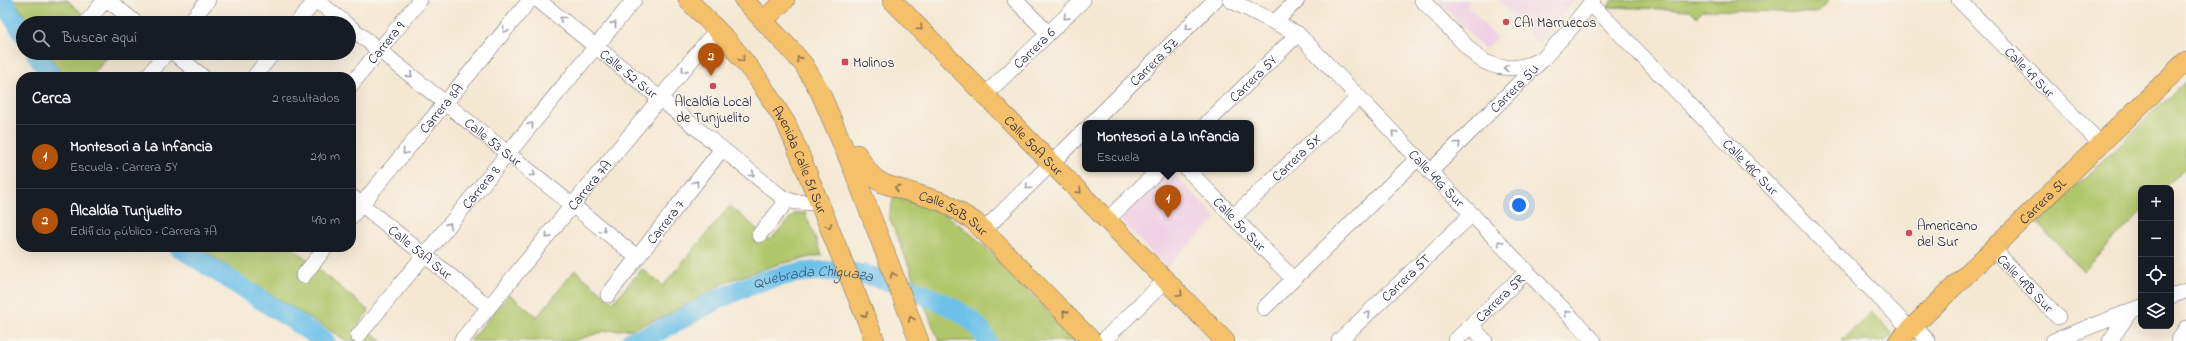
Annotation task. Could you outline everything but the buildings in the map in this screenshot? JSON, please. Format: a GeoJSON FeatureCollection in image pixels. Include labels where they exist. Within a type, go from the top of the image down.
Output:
{"type":"FeatureCollection","features":[{"type":"Feature","properties":{"kind":"main road","name":"Avenida Calle 51 Sur"},"geometry":{"type":"LineString","coordinates":[[688,0],[717,29],[758,79],[773,101],[794,141],[875,341]]}},
{"type":"Feature","properties":{"kind":"main road"},"geometry":{"type":"LineString","coordinates":[[744,0],[804,64],[820,92],[854,169],[884,253],[919,341]]}},
{"type":"Feature","properties":{"kind":"main road"},"geometry":{"type":"LineString","coordinates":[[764,20],[785,0]]}},
{"type":"Feature","properties":{"kind":"main road","name":"Calle 50A Sur"},"geometry":{"type":"LineString","coordinates":[[892,0],[1225,341]]}},
{"type":"Feature","properties":{"kind":"main road","name":"Carrera 5L"},"geometry":{"type":"LineString","coordinates":[[1908,332],[2186,62]]}},
{"type":"Feature","properties":{"kind":"main road","name":"Calle 50B Sur"},"geometry":{"type":"LineString","coordinates":[[820,92],[872,178],[884,184],[943,202],[964,215],[984,230],[1092,341]]}},
{"type":"Feature","properties":{"kind":"street"},"geometry":{"type":"LineString","coordinates":[[91,16],[104,0]]}},
{"type":"Feature","properties":{"kind":"street"},"geometry":{"type":"LineString","coordinates":[[108,0],[127,16]]}},
{"type":"Feature","properties":{"kind":"street"},"geometry":{"type":"LineString","coordinates":[[195,16],[208,0]]}},
{"type":"Feature","properties":{"kind":"street"},"geometry":{"type":"LineString","coordinates":[[303,16],[316,0],[336,16]]}},
{"type":"Feature","properties":{"kind":"street","name":"Carrera 9"},"geometry":{"type":"LineString","coordinates":[[356,79],[420,0]]}},
{"type":"Feature","properties":{"kind":"street","name":"Carrera 8A"},"geometry":{"type":"LineString","coordinates":[[356,200],[445,103],[530,0]]}},
{"type":"Feature","properties":{"kind":"street","name":"Calle 52 Sur"},"geometry":{"type":"LineString","coordinates":[[538,0],[787,201]]}},
{"type":"Feature","properties":{"kind":"street","name":"Carrera 8"},"geometry":{"type":"LineString","coordinates":[[358,336],[634,0]]}},
{"type":"Feature","properties":{"kind":"street"},"geometry":{"type":"LineString","coordinates":[[1015,0],[1048,33]]}},
{"type":"Feature","properties":{"kind":"street","name":"Carrera 6"},"geometry":{"type":"LineString","coordinates":[[985,95],[1083,0]]}},
{"type":"Feature","properties":{"kind":"street","name":"Carrera 5Z"},"geometry":{"type":"LineString","coordinates":[[1095,120],[1215,0]]}},
{"type":"Feature","properties":{"kind":"street","name":"Calle 49G Sur"},"geometry":{"type":"LineString","coordinates":[[1230,0],[1298,34],[1594,341]]}},
{"type":"Feature","properties":{"kind":"street"},"geometry":{"type":"LineString","coordinates":[[1275,22],[1297,0]]}},
{"type":"Feature","properties":{"kind":"street"},"geometry":{"type":"LineString","coordinates":[[1422,0],[1477,57],[1494,67],[1514,68],[1543,59]]}},
{"type":"Feature","properties":{"kind":"street","name":"Calle 49 Sur"},"geometry":{"type":"LineString","coordinates":[[1959,0],[2101,144]]}},
{"type":"Feature","properties":{"kind":"street","name":"Carrera 5U"},"geometry":{"type":"LineString","coordinates":[[1430,172],[1543,59],[1592,2]]}},
{"type":"Feature","properties":{"kind":"street","name":"Calle 49C Sur"},"geometry":{"type":"LineString","coordinates":[[1592,2],[1908,332],[1928,341]]}},
{"type":"Feature","properties":{"kind":"street","name":"Carrera 7A"},"geometry":{"type":"LineString","coordinates":[[461,341],[717,29]]}},
{"type":"Feature","properties":{"kind":"street","name":"Calle 53 Sur"},"geometry":{"type":"LineString","coordinates":[[356,31],[637,257]]}},
{"type":"Feature","properties":{"kind":"street","name":"Carrera 5Y"},"geometry":{"type":"LineString","coordinates":[[1210,120],[1298,34]]}},
{"type":"Feature","properties":{"kind":"street"},"geometry":{"type":"LineString","coordinates":[[151,72],[160,60]]}},
{"type":"Feature","properties":{"kind":"street"},"geometry":{"type":"LineString","coordinates":[[182,60],[197,72]]}},
{"type":"Feature","properties":{"kind":"street"},"geometry":{"type":"LineString","coordinates":[[258,72],[267,60]]}},
{"type":"Feature","properties":{"kind":"street","name":"Carrera 5X"},"geometry":{"type":"LineString","coordinates":[[1233,217],[1359,97]]}},
{"type":"Feature","properties":{"kind":"street"},"geometry":{"type":"LineString","coordinates":[[984,230],[1082,133]]}},
{"type":"Feature","properties":{"kind":"street","name":"Carrera 7"},"geometry":{"type":"LineString","coordinates":[[608,295],[722,149]]}},
{"type":"Feature","properties":{"kind":"street"},"geometry":{"type":"LineString","coordinates":[[1264,308],[1418,158]]}},
{"type":"Feature","properties":{"kind":"street"},"geometry":{"type":"LineString","coordinates":[[1107,220],[1157,172]]}},
{"type":"Feature","properties":{"kind":"street","name":"Calle 50 Sur"},"geometry":{"type":"LineString","coordinates":[[1189,172],[1293,279]]}},
{"type":"Feature","properties":{"kind":"street","name":"Calle 53A Sur"},"geometry":{"type":"LineString","coordinates":[[356,200],[489,307]]}},
{"type":"Feature","properties":{"kind":"street"},"geometry":{"type":"LineString","coordinates":[[759,235],[787,201],[820,203]]}},
{"type":"Feature","properties":{"kind":"street","name":"Carrera 5T"},"geometry":{"type":"LineString","coordinates":[[1340,341],[1472,214]]}},
{"type":"Feature","properties":{"kind":"street","name":"Calle 49B Sur"},"geometry":{"type":"LineString","coordinates":[[1993,249],[2058,317]]}},
{"type":"Feature","properties":{"kind":"street"},"geometry":{"type":"LineString","coordinates":[[303,276],[322,252]]}},
{"type":"Feature","properties":{"kind":"street","name":"Carrera 5R"},"geometry":{"type":"LineString","coordinates":[[1454,341],[1527,272]]}},
{"type":"Feature","properties":{"kind":"street"},"geometry":{"type":"LineString","coordinates":[[1103,341],[1166,280]]}},
{"type":"Feature","properties":{"kind":"street"},"geometry":{"type":"LineString","coordinates":[[2174,295],[2186,291]]}},
{"type":"Feature","properties":{"kind":"street"},"geometry":{"type":"LineString","coordinates":[[2053,341],[2136,308]]}},
{"type":"Feature","properties":{"kind":"street"},"geometry":{"type":"LineString","coordinates":[[2110,341],[2136,308]]}},
{"type":"Feature","properties":{"kind":"street"},"geometry":{"type":"LineString","coordinates":[[1471,326],[1485,341]]}},
{"type":"Feature","properties":{"kind":"street"},"geometry":{"type":"LineString","coordinates":[[2178,341],[2186,328]]}},
{"type":"Feature","properties":{"kind":"shaded area"},"geometry":{"type":"Polygon","coordinates":[[[1437,0],[1471,0],[1466,5],[1497,38],[1485,49],[1437,0]]]}},
{"type":"Feature","properties":{"kind":"shaded area"},"geometry":{"type":"Polygon","coordinates":[[[1498,0],[1575,0],[1538,43],[1498,0]]]}},
{"type":"Feature","properties":{"kind":"shaded area"},"geometry":{"type":"Polygon","coordinates":[[[1166,172],[1172,172],[1217,218],[1166,267],[1118,218],[1166,172]]]}},
{"type":"Feature","properties":{"kind":"green space"},"geometry":{"type":"Polygon","coordinates":[[[14,0],[67,0],[85,16],[24,16],[14,0]]]}},
{"type":"Feature","properties":{"kind":"green space"},"geometry":{"type":"Polygon","coordinates":[[[1612,0],[1830,0],[1817,13],[1704,10],[1697,17],[1690,10],[1608,7],[1612,0]]]}},
{"type":"Feature","properties":{"kind":"green space"},"geometry":{"type":"Polygon","coordinates":[[[52,60],[105,60],[95,72],[60,72],[52,60]]]}},
{"type":"Feature","properties":{"kind":"green space"},"geometry":{"type":"Polygon","coordinates":[[[2185,82],[2186,167],[2168,185],[2138,185],[2138,215],[2083,271],[2037,223],[2185,82]]]}},
{"type":"Feature","properties":{"kind":"green space"},"geometry":{"type":"Polygon","coordinates":[[[894,196],[931,207],[949,217],[971,234],[993,254],[1076,341],[939,341],[889,216],[894,196]]]}},
{"type":"Feature","properties":{"kind":"green space"},"geometry":{"type":"Polygon","coordinates":[[[730,206],[770,240],[795,213],[805,213],[822,255],[779,264],[728,281],[666,316],[632,329],[605,331],[573,341],[470,341],[509,294],[537,317],[575,270],[613,302],[642,269],[663,286],[730,206]]]}},
{"type":"Feature","properties":{"kind":"green space"},"geometry":{"type":"Polygon","coordinates":[[[206,252],[298,252],[369,311],[359,323],[382,341],[347,341],[241,276],[206,252]]]}},
{"type":"Feature","properties":{"kind":"green space"},"geometry":{"type":"Polygon","coordinates":[[[1871,312],[1893,334],[1885,341],[1842,341],[1871,312]]]}},
{"type":"Feature","properties":{"kind":"waterway","name":"Quebrada Chiguaza"},"geometry":{"type":"LineString","coordinates":[[2,0],[16,22]]}},
{"type":"Feature","properties":{"kind":"waterway","name":"Quebrada Chiguaza"},"geometry":{"type":"LineString","coordinates":[[40,60],[48,72]]}},
{"type":"Feature","properties":{"kind":"waterway","name":"Quebrada Chiguaza"},"geometry":{"type":"LineString","coordinates":[[187,252],[325,341]]}},
{"type":"Feature","properties":{"kind":"waterway","name":"Quebrada Chiguaza"},"geometry":{"type":"LineString","coordinates":[[631,341],[661,330],[735,291],[762,281],[789,274],[815,271],[842,272],[868,276],[896,283],[943,303],[961,313],[976,325],[987,341]]}},
{"type":"Feature","properties":{"kind":"place","name":"CAI Marruecos"},"geometry":{"type":"Point","coordinates":[1506,22]}},
{"type":"Feature","properties":{"kind":"place","name":"Molinos"},"geometry":{"type":"Point","coordinates":[845,62]}},
{"type":"Feature","properties":{"kind":"place","name":"Alcaldía Tunjuelito"},"geometry":{"type":"Point","coordinates":[711,76]}},
{"type":"Feature","properties":{"kind":"place","name":"Alcaldía Local de Tunjuelito"},"geometry":{"type":"Point","coordinates":[713,86]}},
{"type":"Feature","properties":{"kind":"place","name":"Montesori a La Infancia"},"geometry":{"type":"Point","coordinates":[1168,218]}},
{"type":"Feature","properties":{"kind":"place","name":"Americano del Sur"},"geometry":{"type":"Point","coordinates":[1909,233]}}]}
